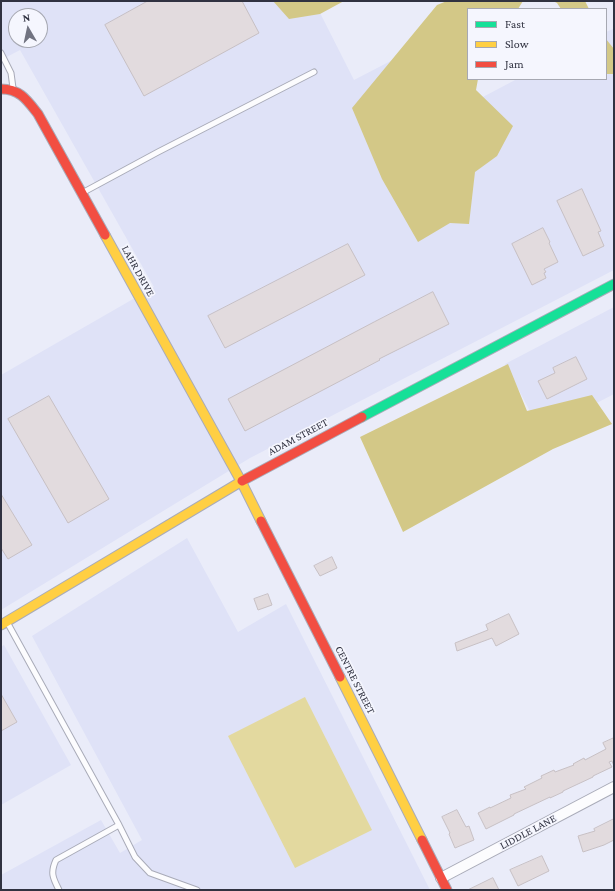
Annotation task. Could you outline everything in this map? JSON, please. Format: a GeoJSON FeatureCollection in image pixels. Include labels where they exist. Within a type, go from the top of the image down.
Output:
{"type":"FeatureCollection","features":[{"type":"Feature","properties":{"kind":"street"},"geometry":{"type":"LineString","coordinates":[[1,89],[13,89]]}},
{"type":"Feature","properties":{"kind":"street","name":"LAHR DRIVE"},"geometry":{"type":"LineString","coordinates":[[13,89],[22,94],[38,114],[241,481]]}},
{"type":"Feature","properties":{"kind":"street","name":"ADAM STREET"},"geometry":{"type":"LineString","coordinates":[[4,623],[241,481],[614,284]]}},
{"type":"Feature","properties":{"kind":"street","name":"CENTRE STREET"},"geometry":{"type":"LineString","coordinates":[[241,481],[447,890]]}},
{"type":"Feature","properties":{"kind":"street","name":"LIDDLE LANE"},"geometry":{"type":"LineString","coordinates":[[441,878],[614,787]]}},
{"type":"Feature","properties":{"kind":"lane"},"geometry":{"type":"LineString","coordinates":[[1,53],[11,73],[13,89]]}},
{"type":"Feature","properties":{"kind":"lane"},"geometry":{"type":"LineString","coordinates":[[81,193],[314,72]]}},
{"type":"Feature","properties":{"kind":"lane"},"geometry":{"type":"LineString","coordinates":[[4,623],[119,825],[135,857],[150,873],[197,890]]}},
{"type":"Feature","properties":{"kind":"lane"},"geometry":{"type":"LineString","coordinates":[[59,890],[52,872],[56,860],[119,825]]}},
{"type":"Feature","properties":{"kind":"shaded area"},"geometry":{"type":"Polygon","coordinates":[[[1,1],[314,1],[354,80],[408,52],[443,118],[515,80],[607,80],[607,32],[613,29],[614,270],[250,458],[1,610],[1,375],[154,287],[20,50],[1,60],[1,1]]]}},
{"type":"Feature","properties":{"kind":"shaded area"},"geometry":{"type":"Polygon","coordinates":[[[273,1],[344,1],[320,14],[289,19],[273,1]]]}},
{"type":"Feature","properties":{"kind":"shaded area"},"geometry":{"type":"Polygon","coordinates":[[[447,1],[523,1],[519,8],[467,8],[467,80],[478,80],[476,90],[513,126],[497,156],[475,172],[469,224],[450,223],[418,242],[382,179],[352,108],[437,5],[447,1]]]}},
{"type":"Feature","properties":{"kind":"shaded area"},"geometry":{"type":"Polygon","coordinates":[[[553,1],[585,1],[588,8],[560,8],[557,3],[553,1]]]}},
{"type":"Feature","properties":{"kind":"shaded area"},"geometry":{"type":"Polygon","coordinates":[[[607,40],[614,49],[614,74],[607,74],[607,40]]]}},
{"type":"Feature","properties":{"kind":"shaded area"},"geometry":{"type":"Polygon","coordinates":[[[614,307],[614,394],[541,432],[505,364],[614,307]]]}},
{"type":"Feature","properties":{"kind":"shaded area"},"geometry":{"type":"Polygon","coordinates":[[[508,364],[527,411],[592,395],[612,424],[553,449],[403,532],[360,437],[508,364]]]}},
{"type":"Feature","properties":{"kind":"shaded area"},"geometry":{"type":"Polygon","coordinates":[[[187,538],[238,632],[286,604],[430,890],[1,890],[1,875],[101,820],[120,853],[142,840],[32,636],[187,538]]]}},
{"type":"Feature","properties":{"kind":"shaded area"},"geometry":{"type":"Polygon","coordinates":[[[4,645],[71,765],[1,805],[1,647],[4,645]]]}},
{"type":"Feature","properties":{"kind":"shaded area"},"geometry":{"type":"Polygon","coordinates":[[[305,697],[372,830],[295,868],[228,736],[305,697]]]}},
{"type":"Feature","properties":{"kind":"building"},"geometry":{"type":"Polygon","coordinates":[[[148,1],[242,1],[259,33],[144,96],[105,25],[148,1]]]}},
{"type":"Feature","properties":{"kind":"building"},"geometry":{"type":"Polygon","coordinates":[[[582,189],[601,231],[598,232],[604,246],[583,256],[557,201],[582,189]]]}},
{"type":"Feature","properties":{"kind":"building"},"geometry":{"type":"Polygon","coordinates":[[[543,228],[558,262],[544,269],[546,272],[544,273],[546,278],[532,285],[512,244],[543,228]]]}},
{"type":"Feature","properties":{"kind":"building"},"geometry":{"type":"Polygon","coordinates":[[[348,244],[365,275],[225,348],[208,316],[348,244]]]}},
{"type":"Feature","properties":{"kind":"building"},"geometry":{"type":"Polygon","coordinates":[[[433,292],[449,324],[379,359],[380,360],[245,431],[228,399],[433,292]]]}},
{"type":"Feature","properties":{"kind":"building"},"geometry":{"type":"Polygon","coordinates":[[[576,357],[587,379],[547,399],[538,381],[555,373],[553,368],[576,357]]]}},
{"type":"Feature","properties":{"kind":"building"},"geometry":{"type":"Polygon","coordinates":[[[49,396],[109,499],[68,523],[8,419],[49,396]]]}},
{"type":"Feature","properties":{"kind":"building"},"geometry":{"type":"Polygon","coordinates":[[[1,494],[32,545],[8,559],[1,548],[1,494]]]}},
{"type":"Feature","properties":{"kind":"building"},"geometry":{"type":"Polygon","coordinates":[[[332,557],[337,568],[320,576],[314,566],[332,557]]]}},
{"type":"Feature","properties":{"kind":"building"},"geometry":{"type":"Polygon","coordinates":[[[268,594],[272,605],[258,610],[254,599],[268,594]]]}},
{"type":"Feature","properties":{"kind":"building"},"geometry":{"type":"Polygon","coordinates":[[[509,614],[519,634],[496,646],[492,638],[457,651],[455,643],[488,630],[486,625],[509,614]]]}},
{"type":"Feature","properties":{"kind":"building"},"geometry":{"type":"Polygon","coordinates":[[[1,694],[17,722],[1,731],[1,694]]]}},
{"type":"Feature","properties":{"kind":"building"},"geometry":{"type":"Polygon","coordinates":[[[614,738],[614,766],[612,761],[609,762],[612,767],[486,829],[478,813],[511,798],[510,795],[526,789],[524,787],[542,778],[541,776],[554,770],[555,772],[574,765],[573,764],[584,758],[585,760],[606,749],[603,743],[614,738]]]}},
{"type":"Feature","properties":{"kind":"building"},"geometry":{"type":"Polygon","coordinates":[[[457,810],[466,827],[469,826],[474,840],[455,848],[442,817],[457,810]]]}},
{"type":"Feature","properties":{"kind":"building"},"geometry":{"type":"Polygon","coordinates":[[[614,819],[614,840],[583,852],[578,836],[595,831],[594,829],[614,819]]]}},
{"type":"Feature","properties":{"kind":"building"},"geometry":{"type":"Polygon","coordinates":[[[542,856],[549,871],[518,886],[510,870],[542,856]]]}},
{"type":"Feature","properties":{"kind":"building"},"geometry":{"type":"Polygon","coordinates":[[[493,878],[499,890],[468,890],[493,878]]]}},
{"type":"Feature","properties":{"kind":"traffic: fast"},"geometry":{"type":"LineString","coordinates":[[362,417],[614,284]]}},
{"type":"Feature","properties":{"kind":"traffic: slow"},"geometry":{"type":"LineString","coordinates":[[105,235],[241,481],[261,521]]}},
{"type":"Feature","properties":{"kind":"traffic: slow"},"geometry":{"type":"LineString","coordinates":[[1,625],[242,481]]}},
{"type":"Feature","properties":{"kind":"traffic: slow"},"geometry":{"type":"LineString","coordinates":[[340,677],[422,840]]}},
{"type":"Feature","properties":{"kind":"traffic: jam"},"geometry":{"type":"LineString","coordinates":[[1,89],[18,93],[38,114],[105,235]]}},
{"type":"Feature","properties":{"kind":"traffic: jam"},"geometry":{"type":"LineString","coordinates":[[242,481],[362,417]]}},
{"type":"Feature","properties":{"kind":"traffic: jam"},"geometry":{"type":"LineString","coordinates":[[261,521],[340,677]]}},
{"type":"Feature","properties":{"kind":"traffic: jam"},"geometry":{"type":"LineString","coordinates":[[422,840],[447,890]]}}]}
